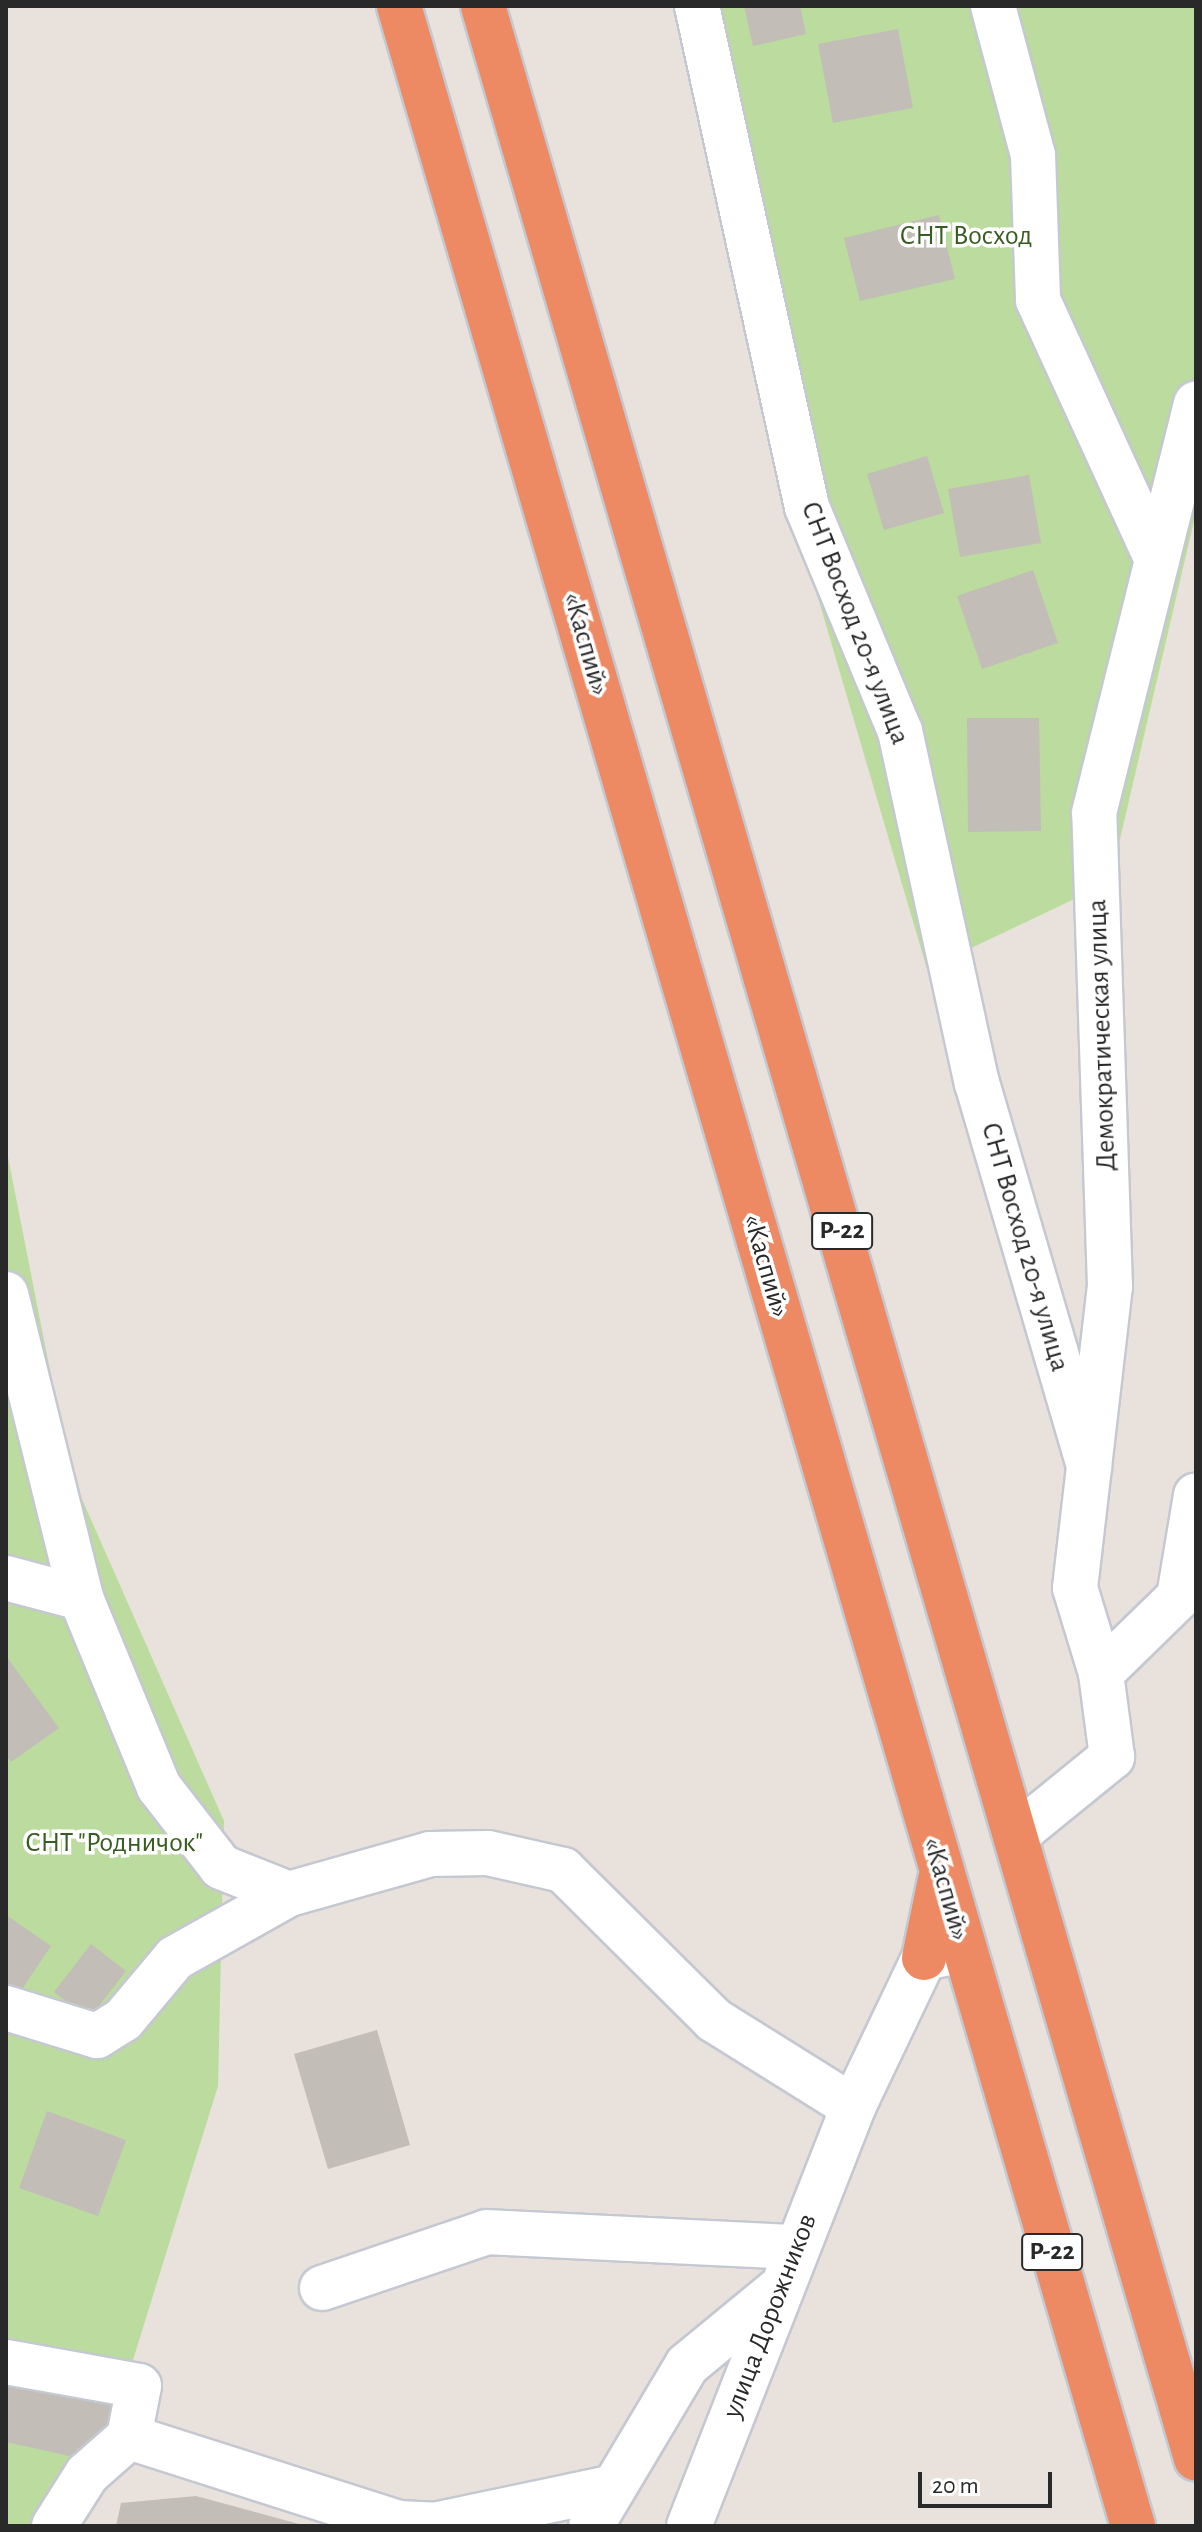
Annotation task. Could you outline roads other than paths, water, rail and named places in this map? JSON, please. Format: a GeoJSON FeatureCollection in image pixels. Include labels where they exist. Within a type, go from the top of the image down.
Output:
{"type":"FeatureCollection","features":[{"type":"Feature","properties":{"kind":"highway","name":"«Каспий»"},"geometry":{"type":"LineString","coordinates":[[399,6],[941,1874],[944,1954],[1133,2526]]}},
{"type":"Feature","properties":{"kind":"highway","name":"Р-22"},"geometry":{"type":"LineString","coordinates":[[483,6],[1196,2458]]}},
{"type":"Feature","properties":{"kind":"street","name":"СНТ Восход 20-я улица"},"geometry":{"type":"LineString","coordinates":[[697,6],[807,507],[900,731],[977,1083],[1089,1467]]}},
{"type":"Feature","properties":{"kind":"street"},"geometry":{"type":"LineString","coordinates":[[993,6],[1033,155],[1038,300],[1157,560]]}},
{"type":"Feature","properties":{"kind":"street","name":"Демократическая улица"},"geometry":{"type":"LineString","coordinates":[[1016,1835],[1112,1757],[1101,1673],[1075,1588],[1110,1287],[1094,813],[1196,403]]}},
{"type":"Feature","properties":{"kind":"street"},"geometry":{"type":"LineString","coordinates":[[6,1294],[81,1598],[159,1787],[221,1867],[289,1894]]}},
{"type":"Feature","properties":{"kind":"street"},"geometry":{"type":"LineString","coordinates":[[1101,1673],[1179,1597],[1196,1495]]}},
{"type":"Feature","properties":{"kind":"street"},"geometry":{"type":"LineString","coordinates":[[6,1578],[81,1598]]}},
{"type":"Feature","properties":{"kind":"street"},"geometry":{"type":"LineString","coordinates":[[6,2008],[97,2036],[123,2020],[175,1958],[289,1894],[430,1854],[488,1853],[563,1870],[714,2020],[853,2107]]}},
{"type":"Feature","properties":{"kind":"street","name":"улица Дорожников"},"geometry":{"type":"LineString","coordinates":[[689,2526],[778,2290],[853,2107],[944,1954]]}},
{"type":"Feature","properties":{"kind":"street"},"geometry":{"type":"LineString","coordinates":[[322,2288],[487,2232],[795,2247]]}},
{"type":"Feature","properties":{"kind":"street"},"geometry":{"type":"LineString","coordinates":[[591,2526],[687,2365],[778,2290]]}},
{"type":"Feature","properties":{"kind":"street"},"geometry":{"type":"LineString","coordinates":[[6,2362],[139,2386],[129,2437],[87,2474],[54,2526]]}},
{"type":"Feature","properties":{"kind":"street"},"geometry":{"type":"LineString","coordinates":[[129,2437],[399,2523],[434,2525],[614,2487]]}},
{"type":"Feature","properties":{"kind":"park label","name":"СНТ Восход"},"geometry":{"type":"Point","coordinates":[966,236]}},
{"type":"Feature","properties":{"kind":"park label","name":"СНТ \"Родничок\""},"geometry":{"type":"Point","coordinates":[114,1843]}}]}
